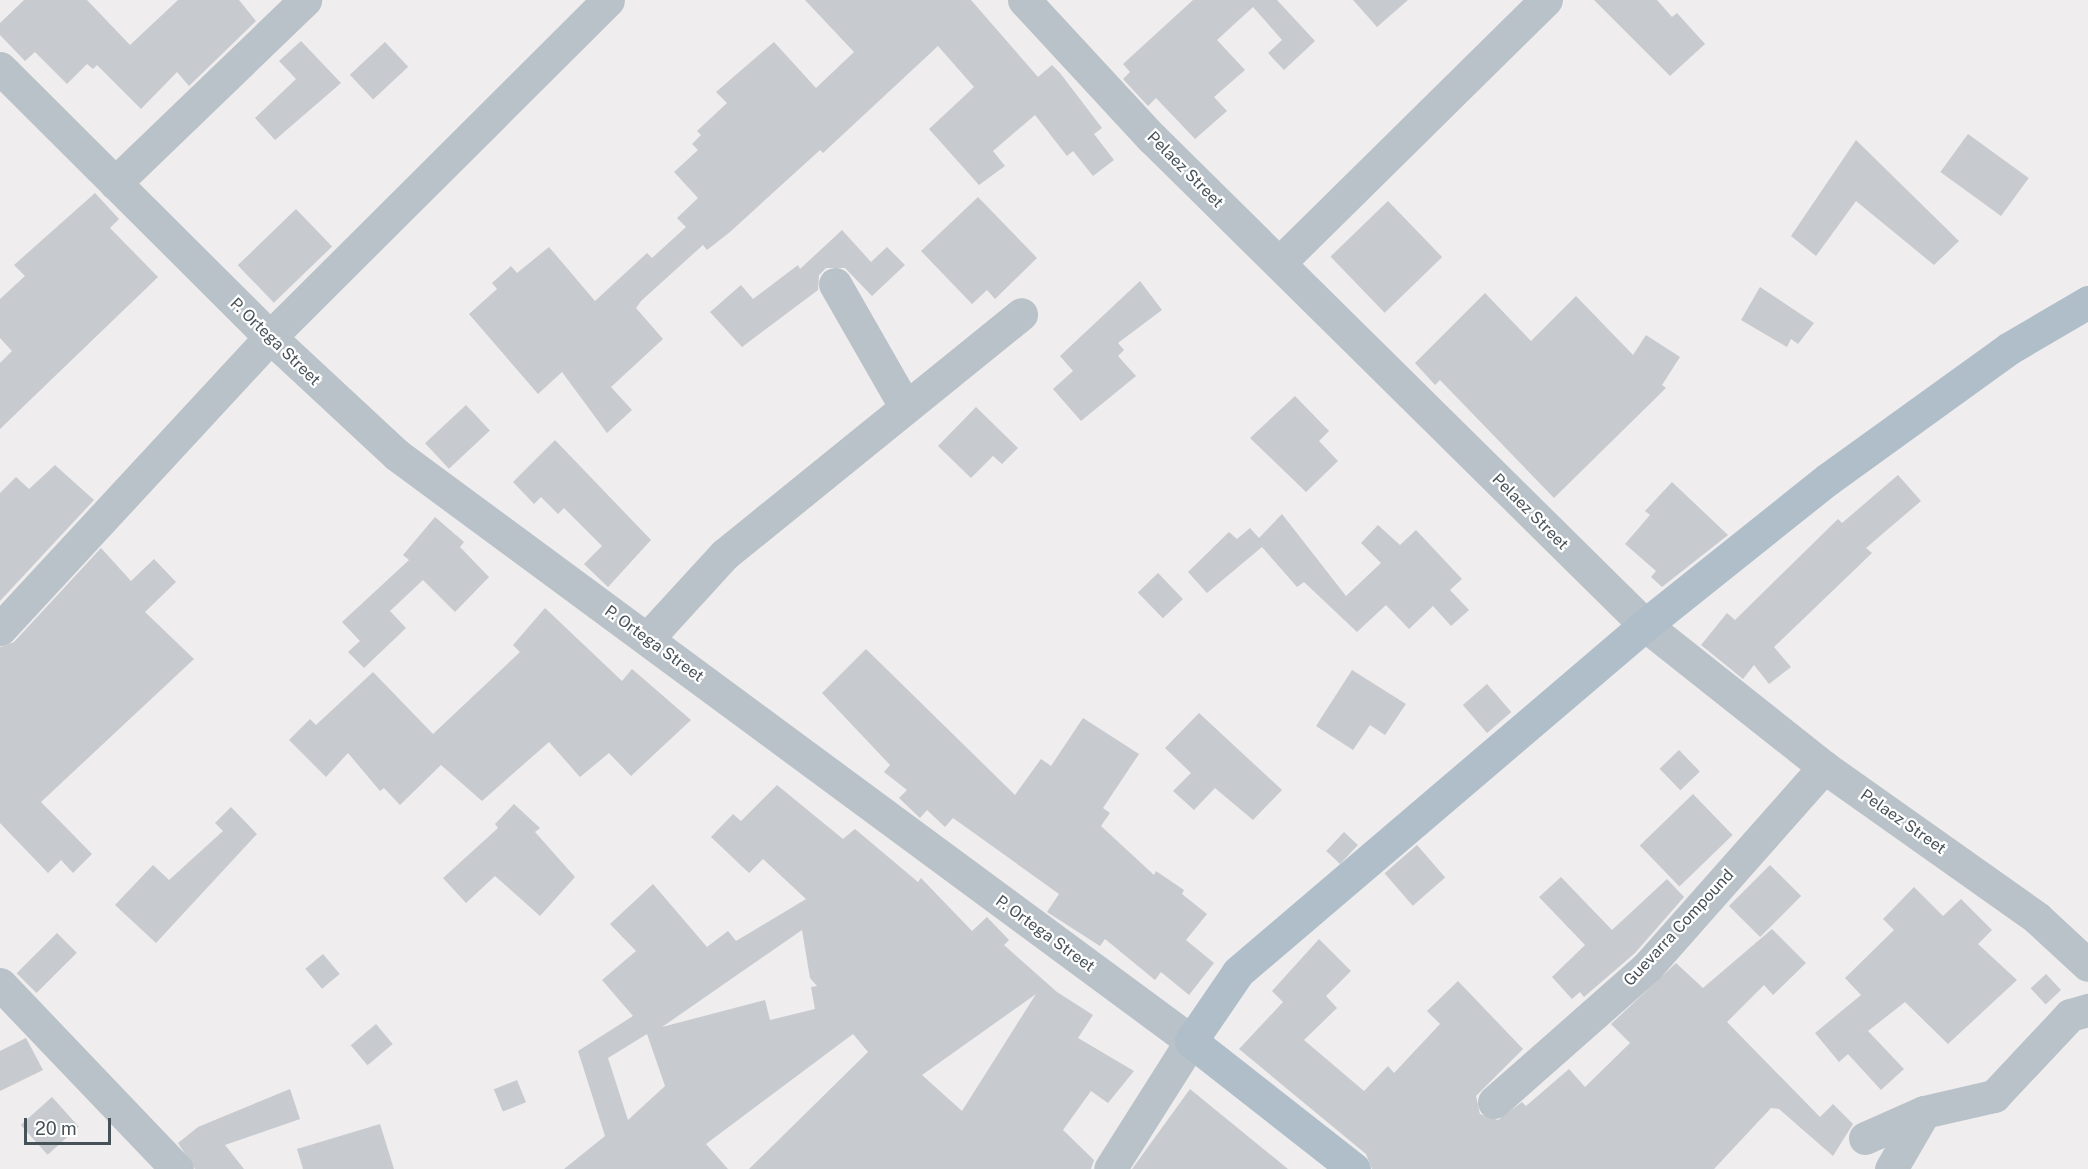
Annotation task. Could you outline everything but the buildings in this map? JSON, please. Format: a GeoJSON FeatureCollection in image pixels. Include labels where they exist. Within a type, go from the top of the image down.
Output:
{"type":"FeatureCollection","features":[{"type":"Feature","properties":{"kind":"main road"},"geometry":{"type":"LineString","coordinates":[[1191,1041],[1239,972],[1645,625],[1847,465],[2008,349],[2088,302]]}},
{"type":"Feature","properties":{"kind":"main road","name":"P. Ortega Street"},"geometry":{"type":"LineString","coordinates":[[1191,1041],[1354,1169]]}},
{"type":"Feature","properties":{"kind":"street"},"geometry":{"type":"LineString","coordinates":[[115,183],[305,0]]}},
{"type":"Feature","properties":{"kind":"street"},"geometry":{"type":"LineString","coordinates":[[0,629],[270,337],[608,0]]}},
{"type":"Feature","properties":{"kind":"street","name":"Pelaez Street"},"geometry":{"type":"LineString","coordinates":[[1024,0],[1278,263],[1645,625],[1824,767],[2037,918],[2088,965]]}},
{"type":"Feature","properties":{"kind":"street"},"geometry":{"type":"LineString","coordinates":[[1278,263],[1538,2]]}},
{"type":"Feature","properties":{"kind":"street","name":"P. Ortega Street"},"geometry":{"type":"LineString","coordinates":[[0,68],[270,337],[397,455],[1191,1041]]}},
{"type":"Feature","properties":{"kind":"street"},"geometry":{"type":"LineString","coordinates":[[835,284],[904,406]]}},
{"type":"Feature","properties":{"kind":"street"},"geometry":{"type":"LineString","coordinates":[[647,639],[725,554],[904,406],[1021,314]]}},
{"type":"Feature","properties":{"kind":"street","name":"Guevarra Compound"},"geometry":{"type":"LineString","coordinates":[[1494,1102],[1648,966],[1824,767]]}},
{"type":"Feature","properties":{"kind":"street"},"geometry":{"type":"LineString","coordinates":[[0,984],[177,1169]]}},
{"type":"Feature","properties":{"kind":"street"},"geometry":{"type":"LineString","coordinates":[[1865,1138],[1924,1112],[1994,1096],[2070,1015],[2088,1010]]}},
{"type":"Feature","properties":{"kind":"street"},"geometry":{"type":"LineString","coordinates":[[1110,1169],[1191,1041]]}},
{"type":"Feature","properties":{"kind":"street"},"geometry":{"type":"LineString","coordinates":[[1892,1169],[1924,1112]]}}]}
